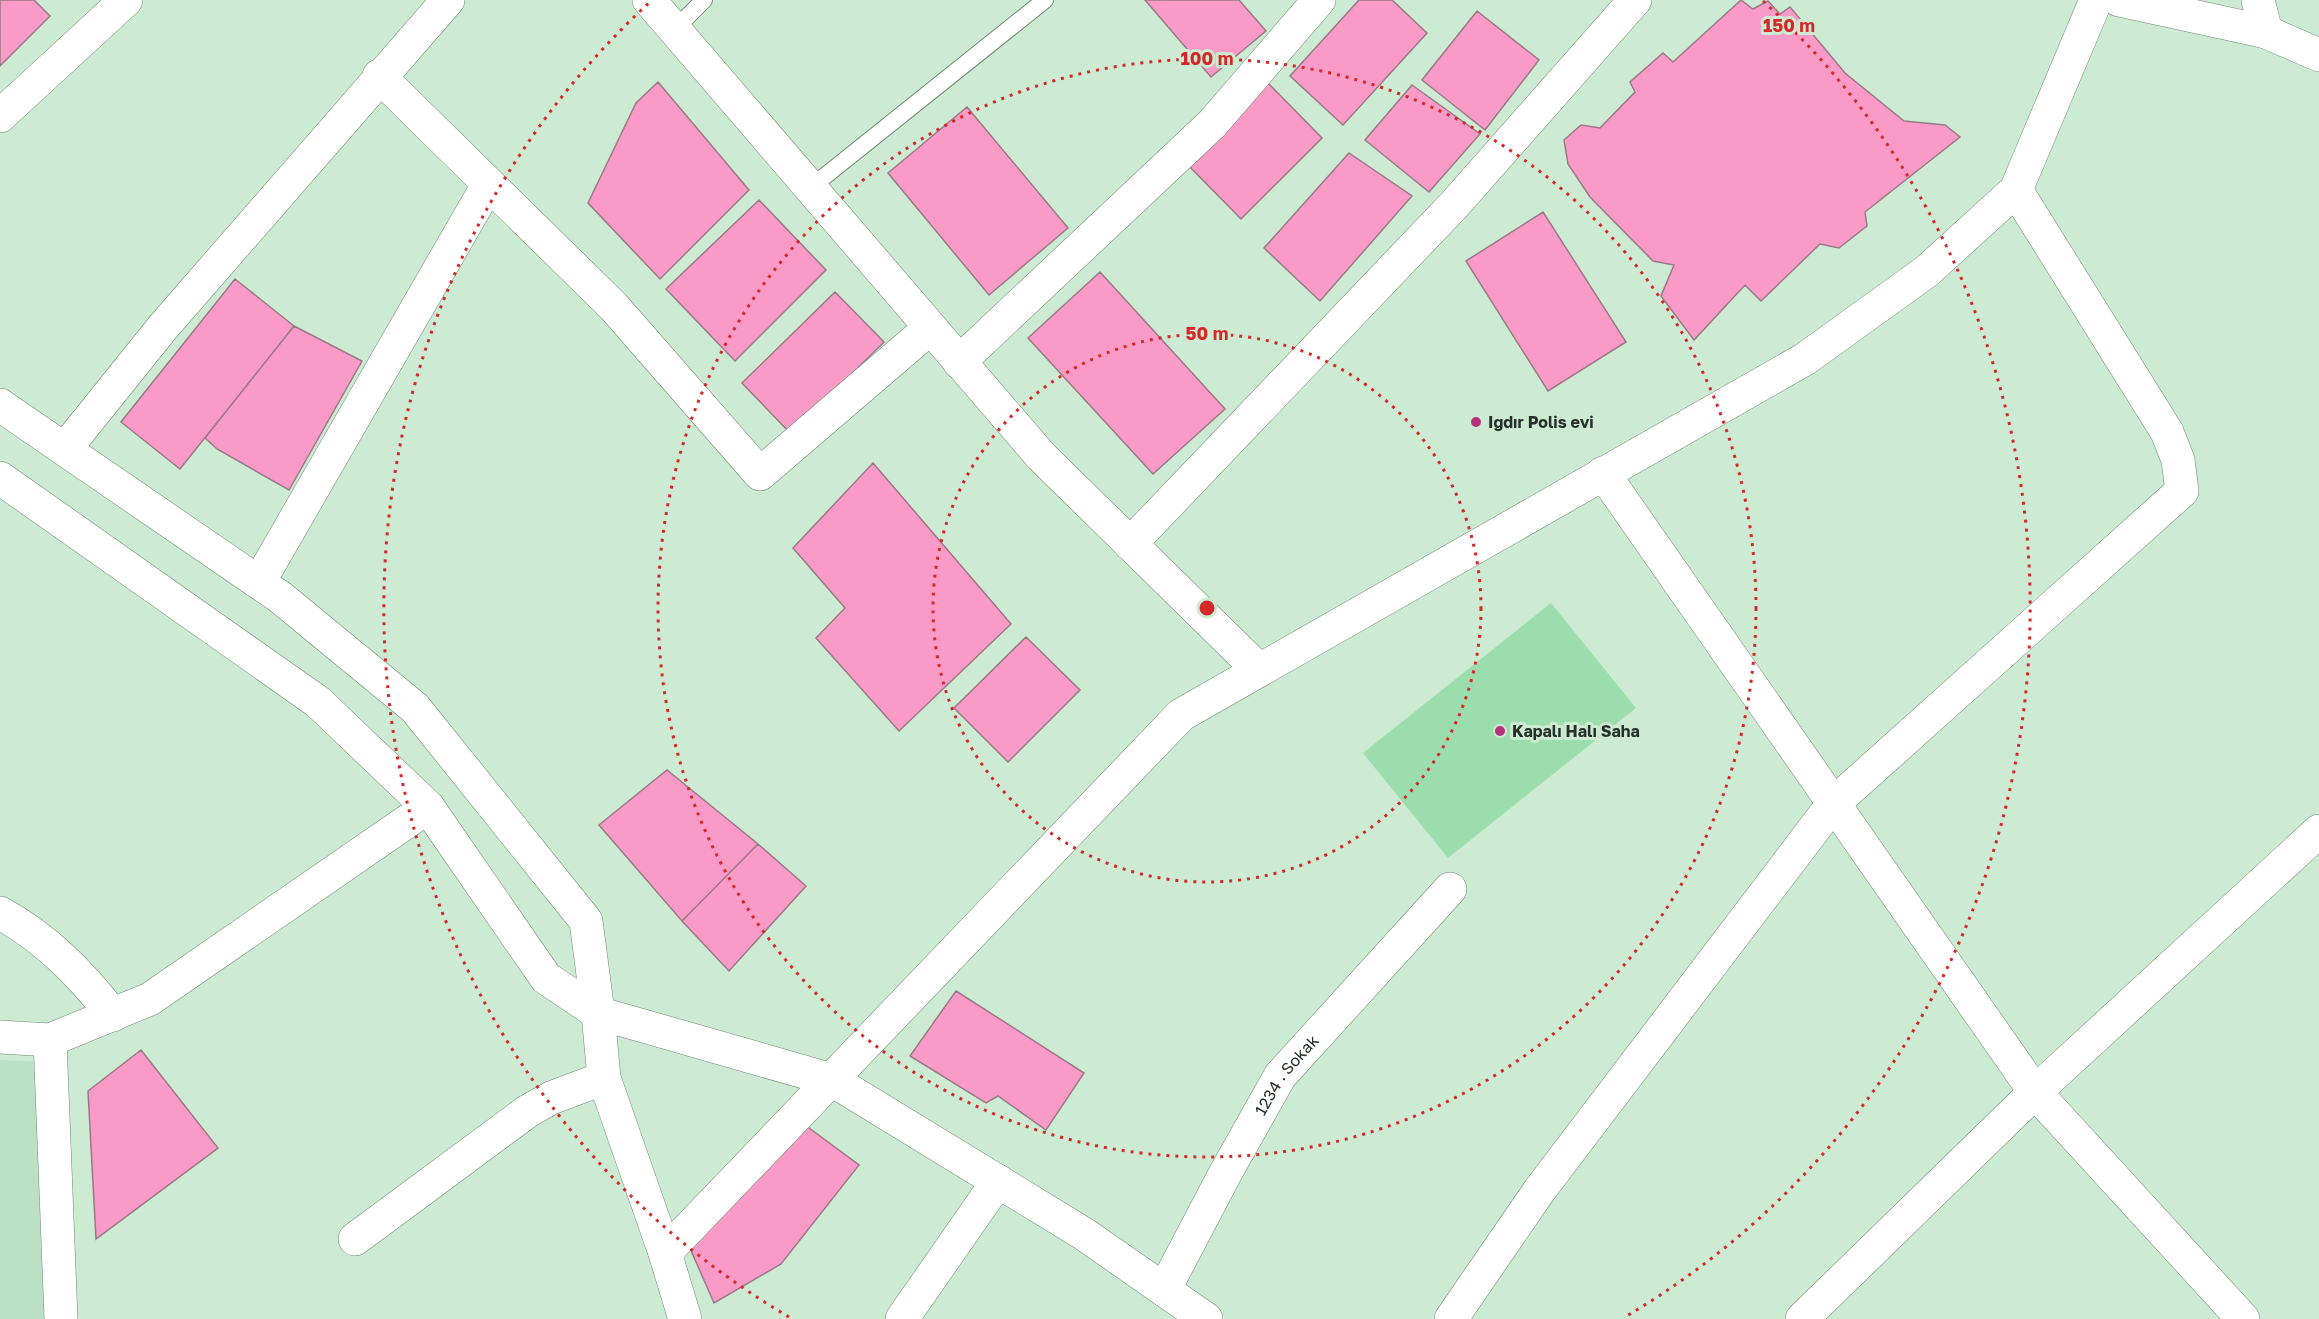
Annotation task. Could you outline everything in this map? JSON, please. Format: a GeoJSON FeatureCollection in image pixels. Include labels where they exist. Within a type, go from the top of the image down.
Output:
{"type":"FeatureCollection","features":[{"type":"Feature","properties":{"kind":"street"},"geometry":{"type":"LineString","coordinates":[[0,116],[126,0]]}},
{"type":"Feature","properties":{"kind":"street"},"geometry":{"type":"LineString","coordinates":[[65,449],[163,327],[448,0]]}},
{"type":"Feature","properties":{"kind":"street"},"geometry":{"type":"LineString","coordinates":[[649,0],[1041,456],[1259,670]]}},
{"type":"Feature","properties":{"kind":"street"},"geometry":{"type":"LineString","coordinates":[[960,362],[1212,124],[1319,0]]}},
{"type":"Feature","properties":{"kind":"street"},"geometry":{"type":"LineString","coordinates":[[1130,544],[1454,205],[1635,0]]}},
{"type":"Feature","properties":{"kind":"street"},"geometry":{"type":"LineString","coordinates":[[665,1253],[1180,715],[1805,358],[1927,271],[2016,190],[2096,0]]}},
{"type":"Feature","properties":{"kind":"street"},"geometry":{"type":"LineString","coordinates":[[2119,0],[2266,32],[2319,55]]}},
{"type":"Feature","properties":{"kind":"street"},"geometry":{"type":"LineString","coordinates":[[2258,0],[2266,32]]}},
{"type":"Feature","properties":{"kind":"street"},"geometry":{"type":"LineString","coordinates":[[380,76],[614,307],[760,474],[930,328]]}},
{"type":"Feature","properties":{"kind":"street"},"geometry":{"type":"LineString","coordinates":[[259,582],[488,185]]}},
{"type":"Feature","properties":{"kind":"street"},"geometry":{"type":"LineString","coordinates":[[1451,1319],[1539,1191],[1833,804],[2182,491],[2178,460],[2167,432],[2016,190]]}},
{"type":"Feature","properties":{"kind":"street"},"geometry":{"type":"LineString","coordinates":[[0,405],[280,597],[415,708],[586,921],[604,1078],[665,1253],[685,1319]]}},
{"type":"Feature","properties":{"kind":"street"},"geometry":{"type":"LineString","coordinates":[[1603,473],[2035,1092],[2243,1319]]}},
{"type":"Feature","properties":{"kind":"street"},"geometry":{"type":"LineString","coordinates":[[0,478],[318,702],[428,807],[546,978],[598,1013],[832,1080],[1084,1234],[1206,1319]]}},
{"type":"Feature","properties":{"kind":"street"},"geometry":{"type":"LineString","coordinates":[[0,1037],[50,1040],[150,999],[428,807]]}},
{"type":"Feature","properties":{"kind":"street"},"geometry":{"type":"LineString","coordinates":[[1802,1319],[2035,1092],[2319,831]]}},
{"type":"Feature","properties":{"kind":"street","name":"1234 . Sokak"},"geometry":{"type":"LineString","coordinates":[[1164,1290],[1280,1076],[1450,888]]}},
{"type":"Feature","properties":{"kind":"street"},"geometry":{"type":"LineString","coordinates":[[0,913],[59,954],[83,978],[113,1015]]}},
{"type":"Feature","properties":{"kind":"street"},"geometry":{"type":"LineString","coordinates":[[50,1040],[61,1319]]}},
{"type":"Feature","properties":{"kind":"street"},"geometry":{"type":"LineString","coordinates":[[356,1239],[528,1111],[551,1098],[604,1078]]}},
{"type":"Feature","properties":{"kind":"street"},"geometry":{"type":"LineString","coordinates":[[902,1319],[998,1181]]}},
{"type":"Feature","properties":{"kind":"lane"},"geometry":{"type":"LineString","coordinates":[[674,30],[704,0]]}},
{"type":"Feature","properties":{"kind":"lane"},"geometry":{"type":"LineString","coordinates":[[810,188],[1046,0]]}},
{"type":"Feature","properties":{"kind":"shaded area"},"geometry":{"type":"Polygon","coordinates":[[[0,1060],[43,1062],[45,1319],[0,1319],[0,1060]]]}},
{"type":"Feature","properties":{"kind":"green space","name":"Kapalı Halı Saha"},"geometry":{"type":"Polygon","coordinates":[[[1551,603],[1636,708],[1448,858],[1363,753],[1551,603]]]}},
{"type":"Feature","properties":{"kind":"building"},"geometry":{"type":"Polygon","coordinates":[[[0,0],[34,0],[50,16],[0,66],[0,0]]]}},
{"type":"Feature","properties":{"kind":"building"},"geometry":{"type":"Polygon","coordinates":[[[1145,0],[1239,0],[1266,31],[1211,77],[1145,0]]]}},
{"type":"Feature","properties":{"kind":"building"},"geometry":{"type":"Polygon","coordinates":[[[1359,0],[1392,0],[1427,33],[1343,125],[1290,76],[1359,0]]]}},
{"type":"Feature","properties":{"kind":"building"},"geometry":{"type":"Polygon","coordinates":[[[1741,0],[1753,9],[1768,1],[1780,14],[1790,7],[1845,73],[1904,121],[1945,125],[1960,137],[1865,212],[1867,226],[1839,248],[1820,244],[1761,301],[1745,285],[1694,340],[1661,296],[1674,265],[1653,261],[1590,197],[1568,164],[1564,140],[1581,125],[1600,128],[1635,92],[1630,82],[1663,53],[1673,62],[1741,0]]]}},
{"type":"Feature","properties":{"kind":"building"},"geometry":{"type":"Polygon","coordinates":[[[1477,11],[1539,60],[1485,130],[1422,80],[1477,11]]]}},
{"type":"Feature","properties":{"kind":"building"},"geometry":{"type":"Polygon","coordinates":[[[658,82],[749,190],[660,279],[588,203],[636,103],[658,82]]]}},
{"type":"Feature","properties":{"kind":"building"},"geometry":{"type":"Polygon","coordinates":[[[1268,83],[1322,138],[1241,219],[1187,164],[1268,83]]]}},
{"type":"Feature","properties":{"kind":"building"},"geometry":{"type":"Polygon","coordinates":[[[1412,85],[1480,134],[1429,192],[1365,140],[1412,85]]]}},
{"type":"Feature","properties":{"kind":"building"},"geometry":{"type":"Polygon","coordinates":[[[967,107],[1068,228],[989,295],[888,173],[967,107]]]}},
{"type":"Feature","properties":{"kind":"building"},"geometry":{"type":"Polygon","coordinates":[[[1349,153],[1412,196],[1320,301],[1264,248],[1349,153]]]}},
{"type":"Feature","properties":{"kind":"building"},"geometry":{"type":"Polygon","coordinates":[[[759,200],[826,270],[735,361],[666,289],[759,200]]]}},
{"type":"Feature","properties":{"kind":"building"},"geometry":{"type":"Polygon","coordinates":[[[1543,212],[1626,342],[1548,391],[1466,261],[1543,212]]]}},
{"type":"Feature","properties":{"kind":"building"},"geometry":{"type":"Polygon","coordinates":[[[1100,272],[1225,409],[1153,474],[1028,338],[1100,272]]]}},
{"type":"Feature","properties":{"kind":"building"},"geometry":{"type":"Polygon","coordinates":[[[235,279],[294,326],[180,469],[121,422],[235,279]]]}},
{"type":"Feature","properties":{"kind":"building"},"geometry":{"type":"Polygon","coordinates":[[[835,292],[884,342],[791,434],[742,383],[835,292]]]}},
{"type":"Feature","properties":{"kind":"building"},"geometry":{"type":"Polygon","coordinates":[[[294,326],[362,361],[289,490],[217,449],[205,438],[294,326]]]}},
{"type":"Feature","properties":{"kind":"building"},"geometry":{"type":"Polygon","coordinates":[[[873,463],[1011,624],[899,731],[816,638],[845,608],[793,548],[873,463]]]}},
{"type":"Feature","properties":{"kind":"building"},"geometry":{"type":"Polygon","coordinates":[[[1026,637],[1080,690],[1008,762],[954,708],[1026,637]]]}},
{"type":"Feature","properties":{"kind":"building"},"geometry":{"type":"Polygon","coordinates":[[[667,770],[758,844],[682,921],[599,825],[667,770]]]}},
{"type":"Feature","properties":{"kind":"building"},"geometry":{"type":"Polygon","coordinates":[[[758,844],[806,886],[729,971],[682,921],[758,844]]]}},
{"type":"Feature","properties":{"kind":"building"},"geometry":{"type":"Polygon","coordinates":[[[956,991],[1084,1073],[1046,1130],[998,1096],[986,1103],[910,1056],[956,991]]]}},
{"type":"Feature","properties":{"kind":"building"},"geometry":{"type":"Polygon","coordinates":[[[141,1050],[218,1148],[96,1239],[88,1091],[141,1050]]]}},
{"type":"Feature","properties":{"kind":"building"},"geometry":{"type":"Polygon","coordinates":[[[805,1125],[859,1165],[781,1264],[714,1303],[689,1246],[805,1125]]]}},
{"type":"Feature","properties":{"kind":"place","name":"Iğdır Polis evi"},"geometry":{"type":"Point","coordinates":[1476,422]}},
{"type":"Feature","properties":{"kind":"place","name":"Kapalı Halı Saha"},"geometry":{"type":"Point","coordinates":[1500,731]}}]}
